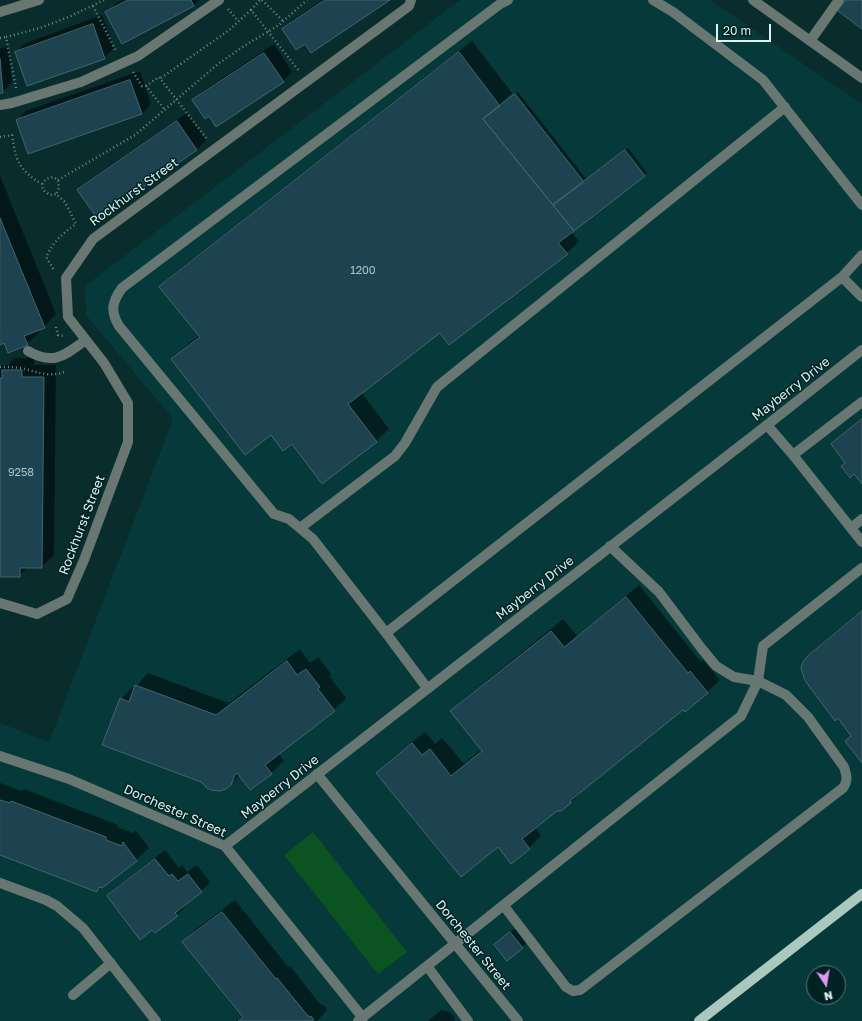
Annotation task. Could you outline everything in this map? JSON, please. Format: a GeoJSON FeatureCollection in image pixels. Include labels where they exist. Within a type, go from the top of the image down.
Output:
{"type":"FeatureCollection","features":[{"type":"Feature","properties":{"kind":"main road"},"geometry":{"type":"LineString","coordinates":[[699,1021],[862,894]]}},
{"type":"Feature","properties":{"kind":"street"},"geometry":{"type":"LineString","coordinates":[[0,12],[39,0]]}},
{"type":"Feature","properties":{"kind":"street"},"geometry":{"type":"LineString","coordinates":[[0,105],[19,101],[81,82],[138,56],[219,0]]}},
{"type":"Feature","properties":{"kind":"street","name":"Rockhurst Street"},"geometry":{"type":"LineString","coordinates":[[0,603],[37,614],[67,599],[84,560],[128,442],[128,403],[104,363],[68,317],[66,278],[93,239],[409,6],[411,0]]}},
{"type":"Feature","properties":{"kind":"street"},"geometry":{"type":"LineString","coordinates":[[427,688],[313,539],[289,519],[274,514],[119,326],[113,316],[114,304],[115,297],[122,288],[500,4],[508,0]]}},
{"type":"Feature","properties":{"kind":"street"},"geometry":{"type":"LineString","coordinates":[[653,0],[673,12],[763,80],[862,204]]}},
{"type":"Feature","properties":{"kind":"street"},"geometry":{"type":"LineString","coordinates":[[753,0],[862,78]]}},
{"type":"Feature","properties":{"kind":"street"},"geometry":{"type":"LineString","coordinates":[[810,41],[839,0]]}},
{"type":"Feature","properties":{"kind":"street"},"geometry":{"type":"LineString","coordinates":[[300,528],[395,456],[405,443],[437,387],[785,107]]}},
{"type":"Feature","properties":{"kind":"street"},"geometry":{"type":"LineString","coordinates":[[386,633],[842,277],[862,255]]}},
{"type":"Feature","properties":{"kind":"street"},"geometry":{"type":"LineString","coordinates":[[842,277],[862,297]]}},
{"type":"Feature","properties":{"kind":"street"},"geometry":{"type":"LineString","coordinates":[[28,351],[41,358],[55,358],[72,350],[86,340]]}},
{"type":"Feature","properties":{"kind":"street","name":"Mayberry Drive"},"geometry":{"type":"LineString","coordinates":[[225,846],[610,546],[767,426],[862,350]]}},
{"type":"Feature","properties":{"kind":"street"},"geometry":{"type":"LineString","coordinates":[[793,455],[862,402]]}},
{"type":"Feature","properties":{"kind":"street"},"geometry":{"type":"LineString","coordinates":[[767,426],[793,455],[862,542]]}},
{"type":"Feature","properties":{"kind":"street"},"geometry":{"type":"LineString","coordinates":[[851,528],[862,519]]}},
{"type":"Feature","properties":{"kind":"street"},"geometry":{"type":"LineString","coordinates":[[504,906],[566,987],[573,991],[580,990],[842,788],[847,782],[847,775],[844,767],[808,717],[786,695],[758,681],[734,677],[716,666],[702,650],[659,592],[610,546]]}},
{"type":"Feature","properties":{"kind":"street"},"geometry":{"type":"LineString","coordinates":[[361,1019],[741,716],[758,681],[763,646],[862,568]]}},
{"type":"Feature","properties":{"kind":"street","name":"Dorchester Street"},"geometry":{"type":"LineString","coordinates":[[0,756],[69,779],[225,846],[361,1019]]}},
{"type":"Feature","properties":{"kind":"street","name":"Dorchester Street"},"geometry":{"type":"LineString","coordinates":[[317,774],[518,1021]]}},
{"type":"Feature","properties":{"kind":"street"},"geometry":{"type":"LineString","coordinates":[[0,883],[46,900],[57,906],[83,928],[156,1021]]}},
{"type":"Feature","properties":{"kind":"street"},"geometry":{"type":"LineString","coordinates":[[73,995],[111,963]]}},
{"type":"Feature","properties":{"kind":"street"},"geometry":{"type":"LineString","coordinates":[[427,966],[468,1021]]}},
{"type":"Feature","properties":{"kind":"path"},"geometry":{"type":"LineString","coordinates":[[0,38],[40,28],[71,16],[104,0]]}},
{"type":"Feature","properties":{"kind":"path"},"geometry":{"type":"LineString","coordinates":[[146,86],[159,76],[161,78],[228,30],[261,0],[283,21]]}},
{"type":"Feature","properties":{"kind":"path"},"geometry":{"type":"LineString","coordinates":[[58,180],[135,135],[218,64],[244,46],[267,33],[307,0]]}},
{"type":"Feature","properties":{"kind":"path"},"geometry":{"type":"LineString","coordinates":[[93,6],[124,62],[142,86],[146,86],[165,110]]}},
{"type":"Feature","properties":{"kind":"path"},"geometry":{"type":"LineString","coordinates":[[250,10],[289,59]]}},
{"type":"Feature","properties":{"kind":"path"},"geometry":{"type":"LineString","coordinates":[[6,37],[19,101]]}},
{"type":"Feature","properties":{"kind":"path"},"geometry":{"type":"LineString","coordinates":[[161,78],[214,149]]}},
{"type":"Feature","properties":{"kind":"path"},"geometry":{"type":"LineString","coordinates":[[0,137],[12,135],[15,155],[19,165],[33,179],[42,184]]}},
{"type":"Feature","properties":{"kind":"path"},"geometry":{"type":"LineString","coordinates":[[53,177],[58,180],[60,188],[56,194],[50,195],[43,190],[42,184],[46,179],[53,177]]}},
{"type":"Feature","properties":{"kind":"path"},"geometry":{"type":"LineString","coordinates":[[56,194],[65,202],[76,224],[60,236],[46,257],[57,274]]}},
{"type":"Feature","properties":{"kind":"path"},"geometry":{"type":"LineString","coordinates":[[55,323],[58,335],[64,335],[72,350]]}},
{"type":"Feature","properties":{"kind":"path"},"geometry":{"type":"LineString","coordinates":[[0,367],[18,367],[45,375],[58,374],[70,370]]}},
{"type":"Feature","properties":{"kind":"shaded area"},"geometry":{"type":"Polygon","coordinates":[[[460,0],[710,0],[862,104],[862,1021],[0,1021],[0,723],[49,742],[173,419],[86,315],[85,286],[460,0]]]}},
{"type":"Feature","properties":{"kind":"green space"},"geometry":{"type":"Polygon","coordinates":[[[313,832],[407,952],[378,974],[284,855],[313,832]]]}},
{"type":"Feature","properties":{"kind":"building"},"geometry":{"type":"Polygon","coordinates":[[[128,0],[191,0],[194,6],[122,44],[105,12],[128,0]]]}},
{"type":"Feature","properties":{"kind":"building"},"geometry":{"type":"Polygon","coordinates":[[[325,0],[390,0],[311,53],[305,44],[296,50],[282,29],[325,0]]]}},
{"type":"Feature","properties":{"kind":"building"},"geometry":{"type":"Polygon","coordinates":[[[846,0],[862,0],[862,29],[838,11],[846,0]]]}},
{"type":"Feature","properties":{"kind":"building"},"geometry":{"type":"Polygon","coordinates":[[[93,24],[105,59],[27,86],[15,52],[93,24]]]}},
{"type":"Feature","properties":{"kind":"building"},"geometry":{"type":"Polygon","coordinates":[[[459,52],[500,106],[483,119],[574,231],[558,243],[568,254],[449,345],[440,333],[348,404],[377,442],[322,484],[292,444],[283,451],[271,435],[245,455],[171,359],[200,337],[159,287],[459,52]]]}},
{"type":"Feature","properties":{"kind":"building"},"geometry":{"type":"Polygon","coordinates":[[[264,53],[284,82],[216,127],[209,116],[205,119],[192,100],[264,53]]]}},
{"type":"Feature","properties":{"kind":"building"},"geometry":{"type":"Polygon","coordinates":[[[0,59],[3,93],[0,93],[0,59]]]}},
{"type":"Feature","properties":{"kind":"building"},"geometry":{"type":"Polygon","coordinates":[[[130,80],[142,114],[28,154],[16,120],[130,80]]]}},
{"type":"Feature","properties":{"kind":"building"},"geometry":{"type":"Polygon","coordinates":[[[515,94],[584,182],[553,205],[483,119],[515,94]]]}},
{"type":"Feature","properties":{"kind":"building"},"geometry":{"type":"Polygon","coordinates":[[[177,121],[197,150],[98,219],[77,190],[177,121]]]}},
{"type":"Feature","properties":{"kind":"building"},"geometry":{"type":"Polygon","coordinates":[[[625,150],[645,176],[574,231],[553,205],[625,150]]]}},
{"type":"Feature","properties":{"kind":"building"},"geometry":{"type":"Polygon","coordinates":[[[0,218],[45,328],[24,336],[28,345],[8,353],[4,343],[0,345],[0,218]]]}},
{"type":"Feature","properties":{"kind":"building"},"geometry":{"type":"Polygon","coordinates":[[[2,370],[22,370],[22,377],[44,377],[42,568],[20,568],[20,577],[0,577],[0,378],[2,378],[2,370]]]}},
{"type":"Feature","properties":{"kind":"building"},"geometry":{"type":"Polygon","coordinates":[[[862,419],[862,484],[854,474],[850,478],[841,466],[845,463],[831,444],[862,419]]]}},
{"type":"Feature","properties":{"kind":"building"},"geometry":{"type":"Polygon","coordinates":[[[626,597],[688,673],[690,671],[708,693],[685,712],[683,710],[571,800],[571,803],[561,811],[557,811],[522,839],[530,849],[511,864],[498,847],[461,877],[376,773],[412,743],[422,755],[430,749],[451,776],[482,751],[450,711],[551,631],[564,647],[626,597]]]}},
{"type":"Feature","properties":{"kind":"building"},"geometry":{"type":"Polygon","coordinates":[[[862,611],[862,763],[845,741],[851,736],[838,718],[835,721],[806,682],[801,667],[804,660],[811,653],[862,611]]]}},
{"type":"Feature","properties":{"kind":"building"},"geometry":{"type":"Polygon","coordinates":[[[287,661],[297,675],[306,669],[320,687],[318,689],[335,711],[265,765],[272,774],[250,790],[237,773],[231,785],[226,789],[220,791],[211,790],[201,782],[102,745],[120,698],[129,702],[135,685],[216,715],[287,661]]]}},
{"type":"Feature","properties":{"kind":"building"},"geometry":{"type":"Polygon","coordinates":[[[0,800],[10,803],[11,801],[106,837],[106,840],[122,846],[123,842],[137,861],[102,888],[99,887],[97,892],[0,855],[0,800]]]}},
{"type":"Feature","properties":{"kind":"building"},"geometry":{"type":"Polygon","coordinates":[[[155,859],[169,876],[172,874],[178,881],[188,874],[202,892],[175,913],[178,916],[155,933],[152,930],[140,940],[107,896],[155,859]]]}},
{"type":"Feature","properties":{"kind":"building"},"geometry":{"type":"Polygon","coordinates":[[[222,912],[276,979],[277,978],[308,1016],[312,1017],[314,1021],[238,1021],[243,1017],[182,942],[222,912]]]}},
{"type":"Feature","properties":{"kind":"building"},"geometry":{"type":"Polygon","coordinates":[[[510,932],[523,948],[507,961],[494,945],[510,932]]]}}]}
